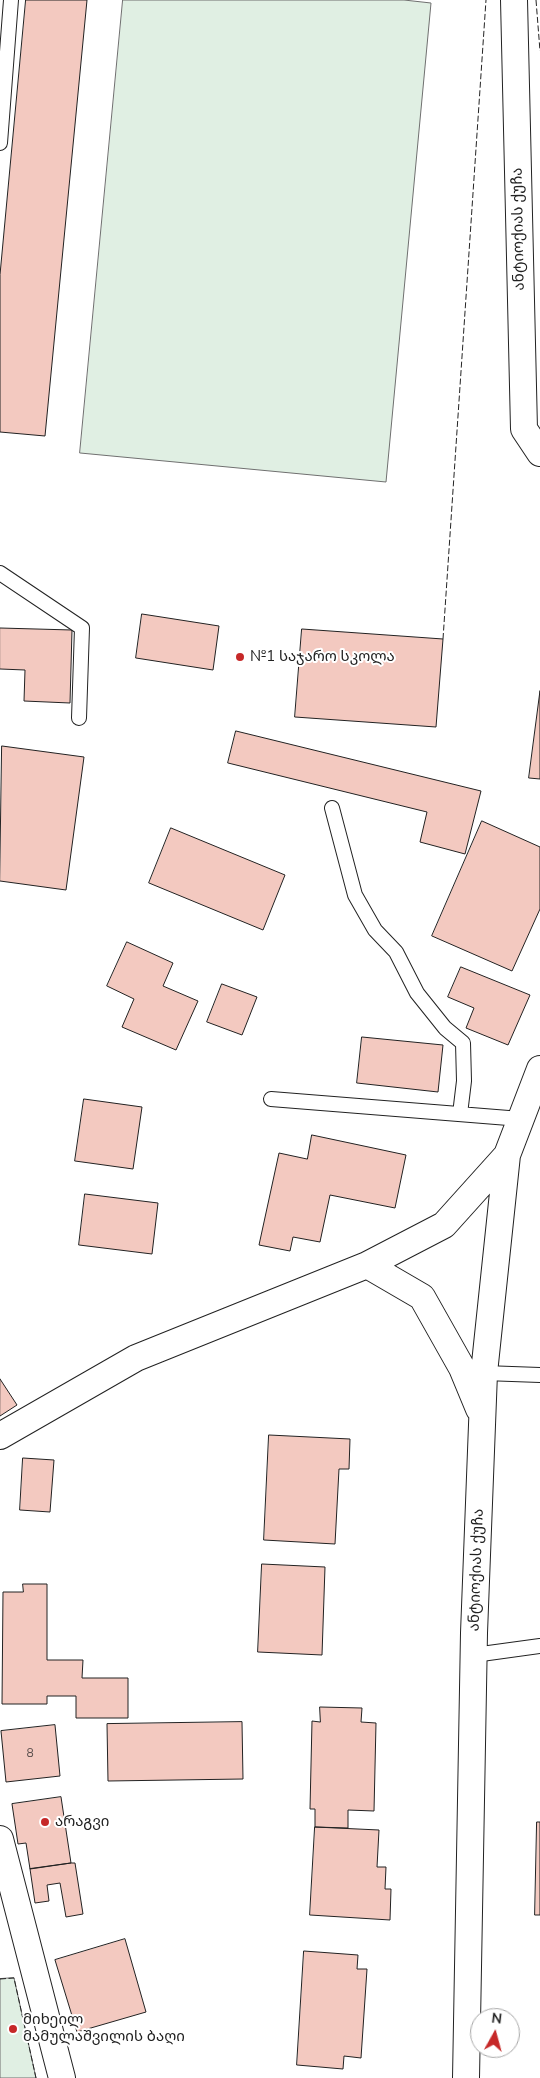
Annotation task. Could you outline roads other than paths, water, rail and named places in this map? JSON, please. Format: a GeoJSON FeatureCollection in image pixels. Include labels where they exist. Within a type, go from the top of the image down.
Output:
{"type":"FeatureCollection","features":[{"type":"Feature","properties":{"kind":"street","name":"ანტიოქიას ქუჩა"},"geometry":{"type":"LineString","coordinates":[[514,0],[524,429],[540,453]]}},
{"type":"Feature","properties":{"kind":"street","name":"ანტიოქიას ქუჩა"},"geometry":{"type":"LineString","coordinates":[[466,2078],[474,1655],[484,1373],[507,1155],[540,1069]]}},
{"type":"Feature","properties":{"kind":"street"},"geometry":{"type":"LineString","coordinates":[[0,1436],[136,1358],[367,1265],[444,1225],[507,1155]]}},
{"type":"Feature","properties":{"kind":"street"},"geometry":{"type":"LineString","coordinates":[[367,1265],[422,1297],[462,1368],[482,1417]]}},
{"type":"Feature","properties":{"kind":"street"},"geometry":{"type":"LineString","coordinates":[[1,1848],[62,2078]]}},
{"type":"Feature","properties":{"kind":"lane"},"geometry":{"type":"LineString","coordinates":[[0,143],[11,0]]}},
{"type":"Feature","properties":{"kind":"lane"},"geometry":{"type":"LineString","coordinates":[[0,573],[82,628],[79,718]]}},
{"type":"Feature","properties":{"kind":"lane"},"geometry":{"type":"LineString","coordinates":[[332,808],[355,895],[375,930],[396,952],[416,993],[445,1028],[463,1044],[464,1081],[460,1114]]}},
{"type":"Feature","properties":{"kind":"lane"},"geometry":{"type":"LineString","coordinates":[[271,1100],[521,1119]]}},
{"type":"Feature","properties":{"kind":"lane"},"geometry":{"type":"LineString","coordinates":[[484,1373],[540,1375]]}},
{"type":"Feature","properties":{"kind":"lane"},"geometry":{"type":"LineString","coordinates":[[474,1655],[540,1646]]}},
{"type":"Feature","properties":{"kind":"place","name":"№1 საჯარო სკოლა"},"geometry":{"type":"Point","coordinates":[240,657]}},
{"type":"Feature","properties":{"kind":"place","name":"არაგვი"},"geometry":{"type":"Point","coordinates":[45,1822]}},
{"type":"Feature","properties":{"kind":"place","name":"მიხეილ მამულაშვილის ბაღი"},"geometry":{"type":"Point","coordinates":[13,2029]}}]}
